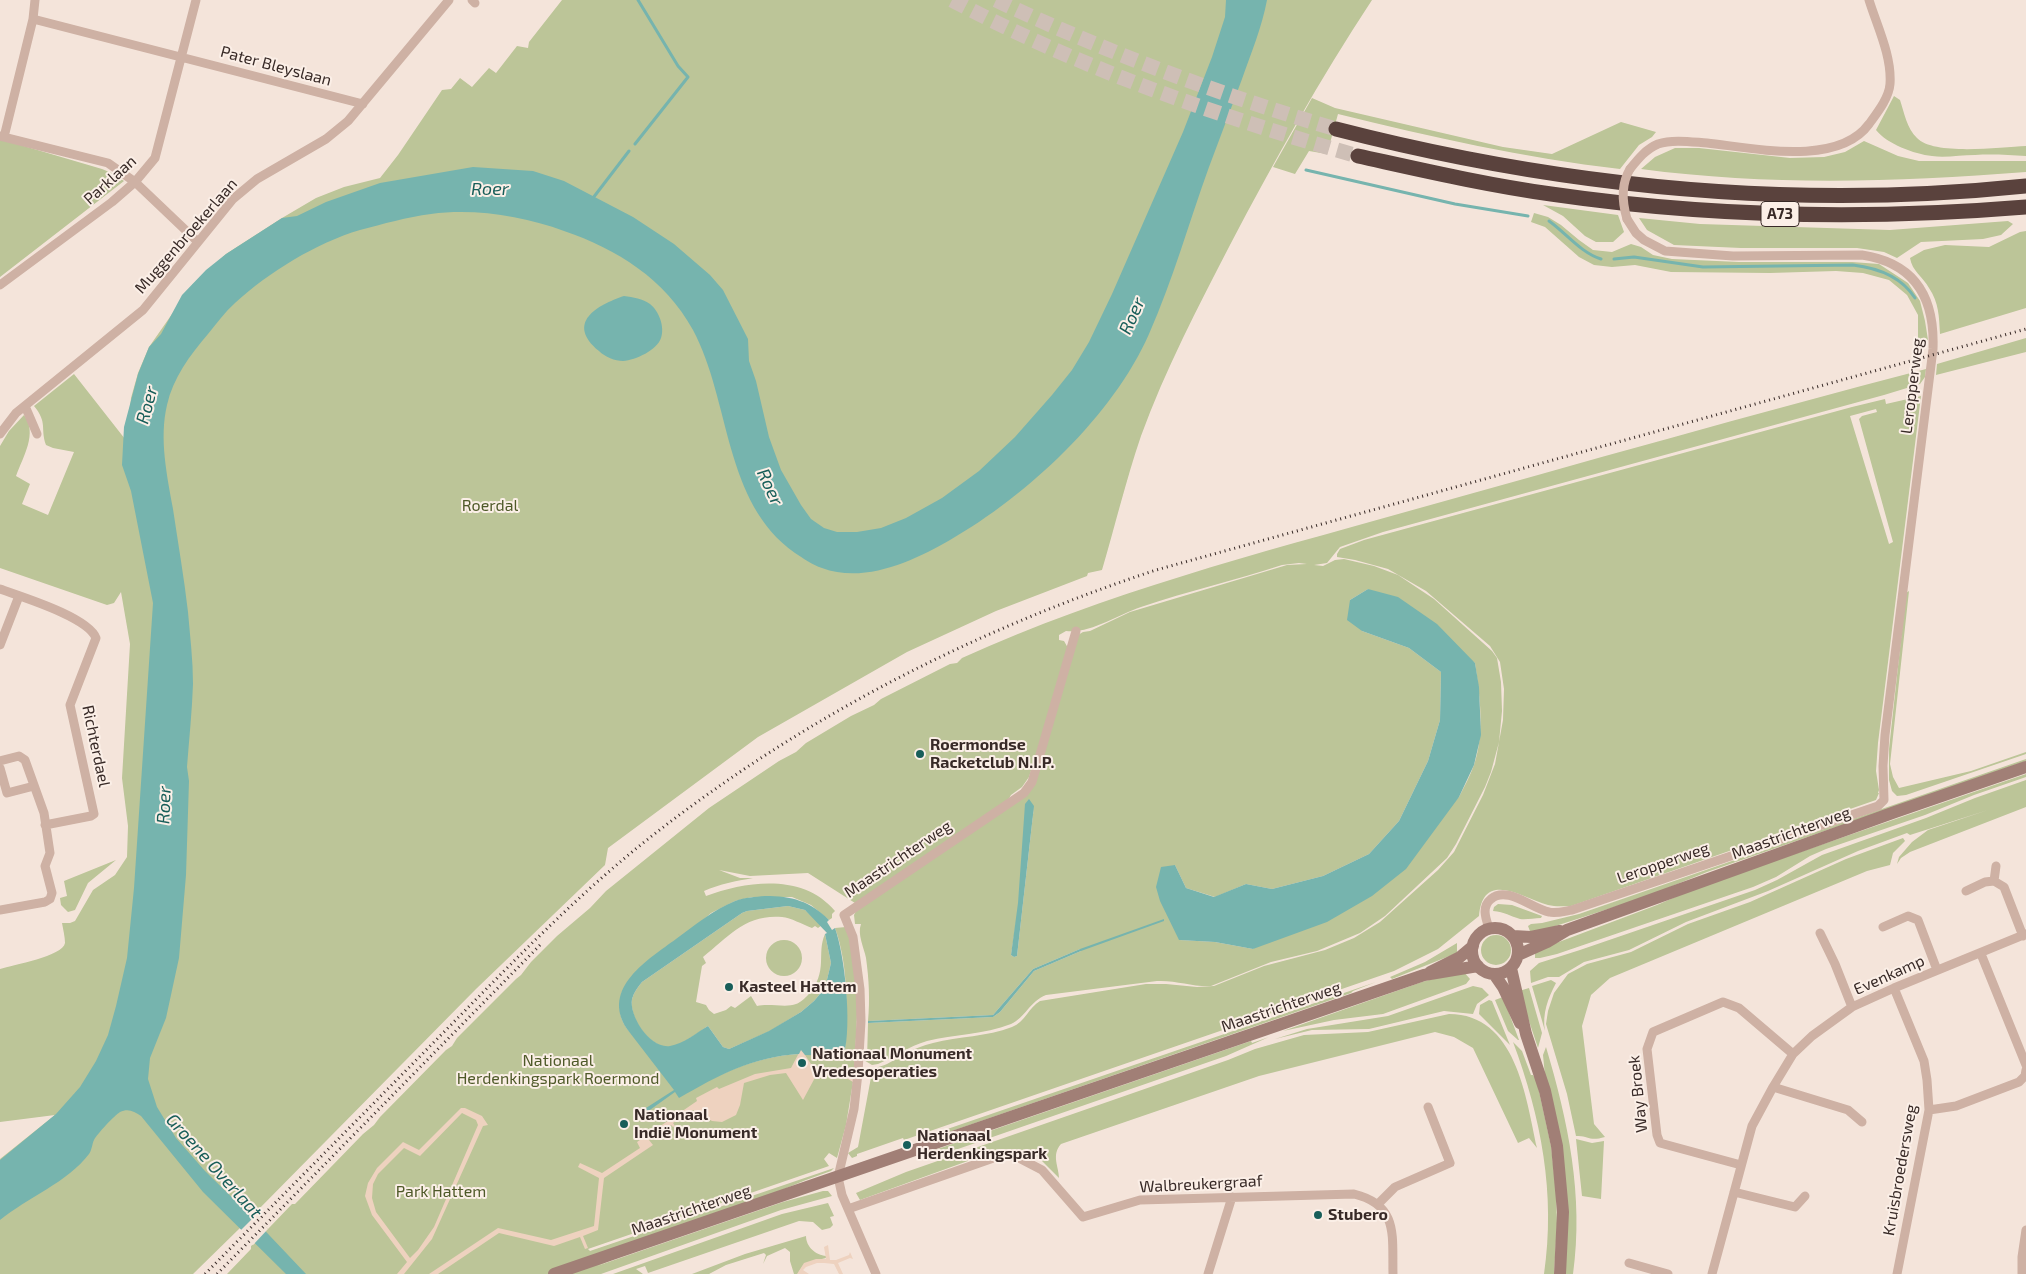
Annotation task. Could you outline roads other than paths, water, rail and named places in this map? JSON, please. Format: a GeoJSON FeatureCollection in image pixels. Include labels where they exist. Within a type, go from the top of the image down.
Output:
{"type":"FeatureCollection","features":[{"type":"Feature","properties":{"kind":"highway","name":"A73"},"geometry":{"type":"LineString","coordinates":[[1336,130],[1413,149],[1501,166],[1581,178],[1676,188],[1820,196],[1912,194],[2026,186]]}},
{"type":"Feature","properties":{"kind":"highway","name":"A73"},"geometry":{"type":"LineString","coordinates":[[1358,156],[1485,183],[1550,194],[1700,210],[1811,215],[1895,215],[2026,206]]}},
{"type":"Feature","properties":{"kind":"main road","name":"Maastrichterweg"},"geometry":{"type":"LineString","coordinates":[[1513,936],[1531,937],[1567,930],[2026,767]]}},
{"type":"Feature","properties":{"kind":"main road"},"geometry":{"type":"LineString","coordinates":[[1489,928],[1500,928],[1513,936],[1517,944],[1518,955],[1511,968],[1494,974],[1478,966],[1473,956],[1473,946],[1478,936],[1489,928]]}},
{"type":"Feature","properties":{"kind":"main road","name":"Maastrichterweg"},"geometry":{"type":"LineString","coordinates":[[1518,955],[1547,942],[1567,930]]}},
{"type":"Feature","properties":{"kind":"main road","name":"Maastrichterweg"},"geometry":{"type":"LineString","coordinates":[[1424,975],[1460,957],[1473,946]]}},
{"type":"Feature","properties":{"kind":"main road","name":"Maastrichterweg"},"geometry":{"type":"LineString","coordinates":[[554,1274],[1424,975],[1478,966]]}},
{"type":"Feature","properties":{"kind":"main road"},"geometry":{"type":"LineString","coordinates":[[1511,968],[1526,1034],[1546,1097],[1557,1146],[1563,1212],[1560,1274]]}},
{"type":"Feature","properties":{"kind":"main road"},"geometry":{"type":"LineString","coordinates":[[1494,974],[1503,987],[1508,1002],[1526,1034]]}},
{"type":"Feature","properties":{"kind":"street"},"geometry":{"type":"LineString","coordinates":[[35,0],[33,19],[2,136],[108,163],[135,182],[198,242]]}},
{"type":"Feature","properties":{"kind":"street","name":"Parklaan"},"geometry":{"type":"LineString","coordinates":[[0,285],[112,202],[135,182],[155,158],[183,57],[196,0]]}},
{"type":"Feature","properties":{"kind":"street","name":"Muggenbroekerlaan"},"geometry":{"type":"LineString","coordinates":[[0,434],[16,413],[142,310],[234,199],[257,179],[326,139],[348,121],[449,0]]}},
{"type":"Feature","properties":{"kind":"street","name":"Leropperweg"},"geometry":{"type":"LineString","coordinates":[[1489,928],[1485,908],[1488,902],[1495,896],[1501,895],[1513,898],[1548,912],[1572,910],[1878,806],[1884,800],[1883,766],[1885,734],[1933,349],[1933,324],[1925,295],[1904,270],[1887,261],[1862,255],[1733,256],[1665,251],[1644,240],[1636,233],[1627,219],[1624,208],[1623,189],[1630,169],[1650,148],[1666,142],[1701,143],[1788,151],[1818,151],[1846,143],[1864,131],[1878,112],[1890,85],[1887,57],[1868,0]]}},
{"type":"Feature","properties":{"kind":"street","name":"Pater Bleyslaan"},"geometry":{"type":"LineString","coordinates":[[33,19],[363,104]]}},
{"type":"Feature","properties":{"kind":"street"},"geometry":{"type":"LineString","coordinates":[[25,406],[37,434]]}},
{"type":"Feature","properties":{"kind":"street"},"geometry":{"type":"LineString","coordinates":[[0,589],[19,596],[0,645]]}},
{"type":"Feature","properties":{"kind":"street","name":"Richterdael"},"geometry":{"type":"LineString","coordinates":[[19,596],[59,611],[93,631],[96,638],[70,705],[94,814],[45,825]]}},
{"type":"Feature","properties":{"kind":"street","name":"Maastrichterweg"},"geometry":{"type":"LineString","coordinates":[[838,1177],[854,1109],[861,1021],[860,989],[853,937],[844,915],[1024,793],[1032,782],[1076,631]]}},
{"type":"Feature","properties":{"kind":"street"},"geometry":{"type":"LineString","coordinates":[[0,761],[19,756],[25,760],[44,813],[50,854],[45,866],[52,893],[50,899],[45,902],[0,910]]}},
{"type":"Feature","properties":{"kind":"street"},"geometry":{"type":"LineString","coordinates":[[0,768],[7,793],[34,786]]}},
{"type":"Feature","properties":{"kind":"street"},"geometry":{"type":"LineString","coordinates":[[1966,891],[1984,882],[1994,881],[1996,866]]}},
{"type":"Feature","properties":{"kind":"street","name":"Evenkamp"},"geometry":{"type":"LineString","coordinates":[[1712,1274],[1752,1126],[1793,1054],[1812,1036],[1852,1007],[2025,935],[2004,887],[1994,881]]}},
{"type":"Feature","properties":{"kind":"street","name":"Evenkamp"},"geometry":{"type":"LineString","coordinates":[[1883,927],[1908,916],[1918,920],[1937,970]]}},
{"type":"Feature","properties":{"kind":"street","name":"Evenkamp"},"geometry":{"type":"LineString","coordinates":[[1820,933],[1852,1007]]}},
{"type":"Feature","properties":{"kind":"street"},"geometry":{"type":"LineString","coordinates":[[1981,954],[2026,1066]]}},
{"type":"Feature","properties":{"kind":"street","name":"Kruisbroedersweg"},"geometry":{"type":"LineString","coordinates":[[1894,988],[1924,1062],[1929,1110],[1897,1274]]}},
{"type":"Feature","properties":{"kind":"street","name":"Way Broek"},"geometry":{"type":"LineString","coordinates":[[1741,1165],[1660,1143],[1657,1135],[1647,1049],[1653,1032],[1723,1002],[1739,1008],[1793,1054]]}},
{"type":"Feature","properties":{"kind":"street"},"geometry":{"type":"LineString","coordinates":[[1929,1110],[1956,1106],[2019,1082],[2025,1076],[2026,1070]]}},
{"type":"Feature","properties":{"kind":"street"},"geometry":{"type":"LineString","coordinates":[[1773,1087],[1848,1110],[1862,1122]]}},
{"type":"Feature","properties":{"kind":"street"},"geometry":{"type":"LineString","coordinates":[[1393,1274],[1392,1230],[1387,1214],[1378,1204],[1396,1187],[1450,1163],[1428,1107]]}},
{"type":"Feature","properties":{"kind":"street","name":"Walbreukergraaf"},"geometry":{"type":"LineString","coordinates":[[848,1210],[1002,1155],[1017,1157],[1042,1170],[1083,1217],[1140,1200],[1354,1194],[1368,1197],[1378,1204]]}},
{"type":"Feature","properties":{"kind":"street"},"geometry":{"type":"LineString","coordinates":[[838,1177],[842,1195],[876,1274]]}},
{"type":"Feature","properties":{"kind":"street"},"geometry":{"type":"LineString","coordinates":[[1734,1192],[1795,1207],[1805,1196]]}},
{"type":"Feature","properties":{"kind":"street"},"geometry":{"type":"LineString","coordinates":[[1208,1274],[1232,1197]]}},
{"type":"Feature","properties":{"kind":"street"},"geometry":{"type":"LineString","coordinates":[[2022,1274],[2022,1257],[2026,1230]]}},
{"type":"Feature","properties":{"kind":"street"},"geometry":{"type":"LineString","coordinates":[[1629,1263],[1668,1274]]}},
{"type":"Feature","properties":{"kind":"water","name":"Roer"},"geometry":{"type":"Polygon","coordinates":[[[1226,0],[1267,0],[1256,40],[1209,167],[1166,293],[1149,334],[1133,365],[1114,395],[1091,424],[1065,451],[1009,501],[936,548],[888,568],[855,573],[838,572],[822,568],[795,553],[772,532],[754,507],[741,479],[705,358],[693,330],[682,312],[654,281],[638,268],[584,238],[516,217],[447,212],[413,217],[360,230],[310,251],[263,280],[231,306],[183,367],[173,385],[165,418],[166,470],[186,599],[193,684],[187,767],[189,781],[186,875],[179,958],[166,1018],[150,1058],[148,1079],[157,1107],[176,1138],[205,1171],[306,1274],[286,1274],[203,1192],[141,1116],[126,1110],[120,1112],[110,1121],[96,1137],[89,1154],[70,1173],[0,1220],[0,1160],[56,1114],[80,1087],[96,1061],[108,1035],[127,958],[134,888],[153,603],[131,491],[122,465],[124,427],[138,374],[149,347],[161,334],[182,295],[206,270],[226,254],[282,218],[297,216],[326,202],[380,183],[473,167],[533,171],[564,181],[633,217],[674,244],[710,275],[723,290],[748,339],[749,361],[756,381],[769,437],[781,470],[811,519],[824,528],[837,532],[857,532],[881,528],[906,518],[942,498],[979,471],[1015,437],[1072,370],[1089,342],[1112,294],[1183,132],[1212,57],[1225,17],[1226,0]]]}},
{"type":"Feature","properties":{"kind":"water"},"geometry":{"type":"Polygon","coordinates":[[[624,296],[638,298],[653,307],[662,324],[662,334],[659,342],[651,350],[640,356],[623,361],[610,358],[599,351],[589,341],[585,332],[585,324],[595,310],[624,296]]]}},
{"type":"Feature","properties":{"kind":"water"},"geometry":{"type":"Polygon","coordinates":[[[1368,589],[1398,597],[1437,624],[1475,663],[1479,687],[1481,735],[1474,765],[1459,797],[1406,869],[1372,896],[1327,922],[1253,949],[1215,942],[1179,940],[1160,901],[1156,887],[1161,867],[1175,865],[1186,888],[1214,897],[1246,884],[1272,889],[1323,876],[1369,854],[1399,821],[1428,761],[1440,720],[1441,672],[1409,648],[1362,631],[1347,620],[1350,600],[1368,589]]]}},
{"type":"Feature","properties":{"kind":"water"},"geometry":{"type":"Polygon","coordinates":[[[1029,799],[1034,806],[1017,956],[1014,957],[1011,955],[1018,903],[1025,804],[1029,799]]]}},
{"type":"Feature","properties":{"kind":"water"},"geometry":{"type":"Polygon","coordinates":[[[761,896],[784,897],[808,904],[829,920],[827,922],[832,930],[835,928],[842,955],[846,991],[847,1026],[844,1054],[840,1056],[805,1055],[801,1050],[799,1054],[751,1063],[736,1068],[679,1098],[675,1092],[647,1112],[646,1108],[674,1090],[627,1029],[620,1014],[619,1000],[624,988],[631,976],[642,965],[704,918],[735,901],[761,896]],[[788,906],[742,913],[642,982],[633,996],[632,1006],[637,1022],[642,1030],[655,1042],[663,1046],[670,1046],[685,1041],[708,1026],[723,1047],[729,1049],[769,1031],[801,1012],[825,988],[831,963],[825,934],[827,933],[805,910],[788,906]]]}},
{"type":"Feature","properties":{"kind":"water"},"geometry":{"type":"Polygon","coordinates":[[[1164,919],[1164,921],[1081,951],[1034,971],[1000,1012],[993,1017],[868,1023],[868,1021],[993,1015],[1033,969],[1080,949],[1164,919]]]}},
{"type":"Feature","properties":{"kind":"waterway"},"geometry":{"type":"LineString","coordinates":[[635,144],[688,77],[678,66],[638,0]]}},
{"type":"Feature","properties":{"kind":"waterway"},"geometry":{"type":"LineString","coordinates":[[593,198],[629,151]]}},
{"type":"Feature","properties":{"kind":"waterway"},"geometry":{"type":"LineString","coordinates":[[1306,170],[1455,204],[1528,216]]}},
{"type":"Feature","properties":{"kind":"waterway"},"geometry":{"type":"LineString","coordinates":[[1549,221],[1580,248],[1601,259]]}},
{"type":"Feature","properties":{"kind":"waterway"},"geometry":{"type":"LineString","coordinates":[[1614,259],[1634,257],[1703,267],[1853,265],[1871,268],[1888,274],[1903,284],[1915,298]]}},
{"type":"Feature","properties":{"kind":"tunnel"},"geometry":{"type":"LineString","coordinates":[[952,0],[1050,48],[1151,89],[1254,125],[1358,156]]}},
{"type":"Feature","properties":{"kind":"tunnel"},"geometry":{"type":"LineString","coordinates":[[996,0],[1121,55],[1249,102],[1336,129]]}},
{"type":"Feature","properties":{"kind":"railway"},"geometry":{"type":"LineString","coordinates":[[205,1274],[515,960],[616,865],[702,798],[762,757],[824,719],[888,684],[952,651],[1019,622],[1087,594],[1156,570],[2026,329]]}},
{"type":"Feature","properties":{"kind":"railway"},"geometry":{"type":"LineString","coordinates":[[217,1274],[542,943]]}},
{"type":"Feature","properties":{"kind":"place","name":"Roermondse Racketclub N.I.P."},"geometry":{"type":"Point","coordinates":[920,754]}},
{"type":"Feature","properties":{"kind":"place","name":"Kasteel Hattem"},"geometry":{"type":"Point","coordinates":[729,987]}},
{"type":"Feature","properties":{"kind":"place","name":"Nationaal Monument Vredesoperaties"},"geometry":{"type":"Point","coordinates":[802,1063]}},
{"type":"Feature","properties":{"kind":"place","name":"Nationaal Indië Monument"},"geometry":{"type":"Point","coordinates":[624,1124]}},
{"type":"Feature","properties":{"kind":"place","name":"Nationaal Herdenkingspark"},"geometry":{"type":"Point","coordinates":[907,1145]}},
{"type":"Feature","properties":{"kind":"place","name":"Stubero"},"geometry":{"type":"Point","coordinates":[1318,1215]}},
{"type":"Feature","properties":{"kind":"park label","name":"Roerdal"},"geometry":{"type":"Point","coordinates":[490,506]}},
{"type":"Feature","properties":{"kind":"park label","name":"Nationaal Herdenkingspark Roermond"},"geometry":{"type":"Point","coordinates":[558,1070]}},
{"type":"Feature","properties":{"kind":"park label","name":"Park Hattem"},"geometry":{"type":"Point","coordinates":[441,1192]}},
{"type":"Feature","properties":{"kind":"water label","name":"Groene Overlaat"},"geometry":{"type":"Point","coordinates":[214,1166]}}]}
